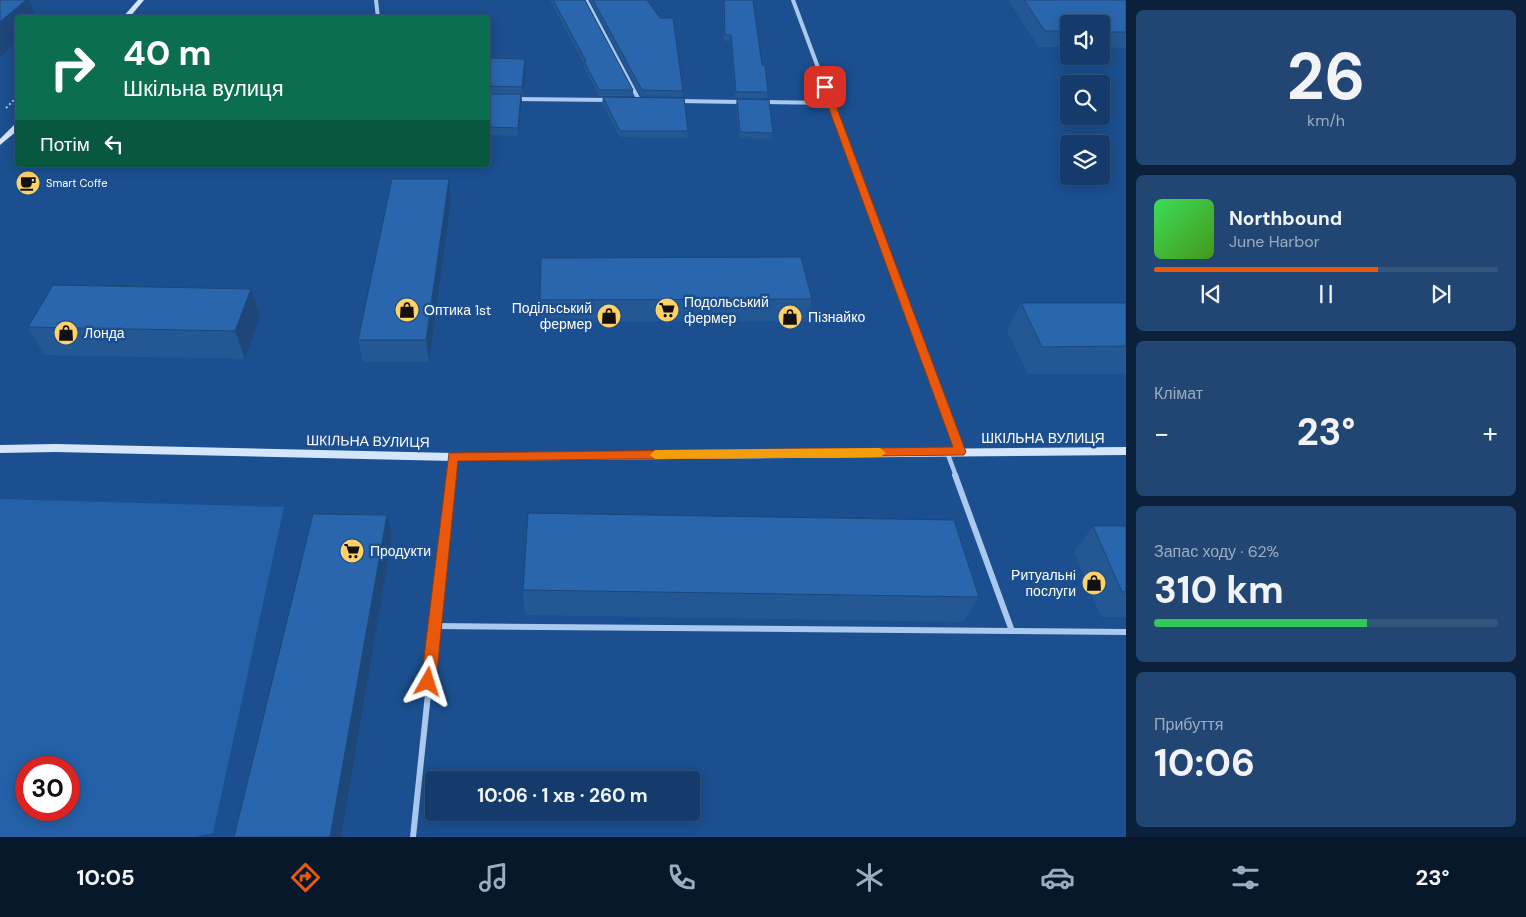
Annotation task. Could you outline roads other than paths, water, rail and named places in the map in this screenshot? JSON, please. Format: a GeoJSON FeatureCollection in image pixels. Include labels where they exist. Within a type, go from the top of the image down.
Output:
{"type":"FeatureCollection","features":[{"type":"Feature","properties":{"kind":"main road"},"geometry":{"type":"LineString","coordinates":[[127,15],[142,0]]}},
{"type":"Feature","properties":{"kind":"main road"},"geometry":{"type":"LineString","coordinates":[[0,142],[15,129]]}},
{"type":"Feature","properties":{"kind":"main road","name":"ШКІЛЬНА ВУЛИЦЯ"},"geometry":{"type":"LineString","coordinates":[[0,449],[65,448],[453,457],[1126,451]]}},
{"type":"Feature","properties":{"kind":"street"},"geometry":{"type":"LineString","coordinates":[[376,0],[378,15]]}},
{"type":"Feature","properties":{"kind":"street"},"geometry":{"type":"LineString","coordinates":[[586,0],[639,100]]}},
{"type":"Feature","properties":{"kind":"street"},"geometry":{"type":"LineString","coordinates":[[793,0],[960,452]]}},
{"type":"Feature","properties":{"kind":"street"},"geometry":{"type":"LineString","coordinates":[[506,99],[610,100]]}},
{"type":"Feature","properties":{"kind":"street"},"geometry":{"type":"LineString","coordinates":[[629,100],[648,101]]}},
{"type":"Feature","properties":{"kind":"street"},"geometry":{"type":"LineString","coordinates":[[677,101],[744,102]]}},
{"type":"Feature","properties":{"kind":"street"},"geometry":{"type":"LineString","coordinates":[[754,102],[831,103]]}},
{"type":"Feature","properties":{"kind":"street"},"geometry":{"type":"LineString","coordinates":[[947,452],[1012,631]]}},
{"type":"Feature","properties":{"kind":"street"},"geometry":{"type":"LineString","coordinates":[[412,837],[453,457]]}},
{"type":"Feature","properties":{"kind":"street"},"geometry":{"type":"LineString","coordinates":[[434,626],[1126,632]]}},
{"type":"Feature","properties":{"kind":"place","name":"Smart Coffe"},"geometry":{"type":"Point","coordinates":[28,183]}},
{"type":"Feature","properties":{"kind":"place","name":"Оптика 1st"},"geometry":{"type":"Point","coordinates":[407,310]}},
{"type":"Feature","properties":{"kind":"place","name":"Подольський фермер"},"geometry":{"type":"Point","coordinates":[667,310]}},
{"type":"Feature","properties":{"kind":"place","name":"Подільський фермер"},"geometry":{"type":"Point","coordinates":[609,316]}},
{"type":"Feature","properties":{"kind":"place","name":"Пiзнайко"},"geometry":{"type":"Point","coordinates":[790,317]}},
{"type":"Feature","properties":{"kind":"place","name":"Лонда"},"geometry":{"type":"Point","coordinates":[66,333]}},
{"type":"Feature","properties":{"kind":"place","name":"Продукти"},"geometry":{"type":"Point","coordinates":[352,551]}},
{"type":"Feature","properties":{"kind":"place","name":"Ритуальнi послуги"},"geometry":{"type":"Point","coordinates":[1094,583]}}]}
